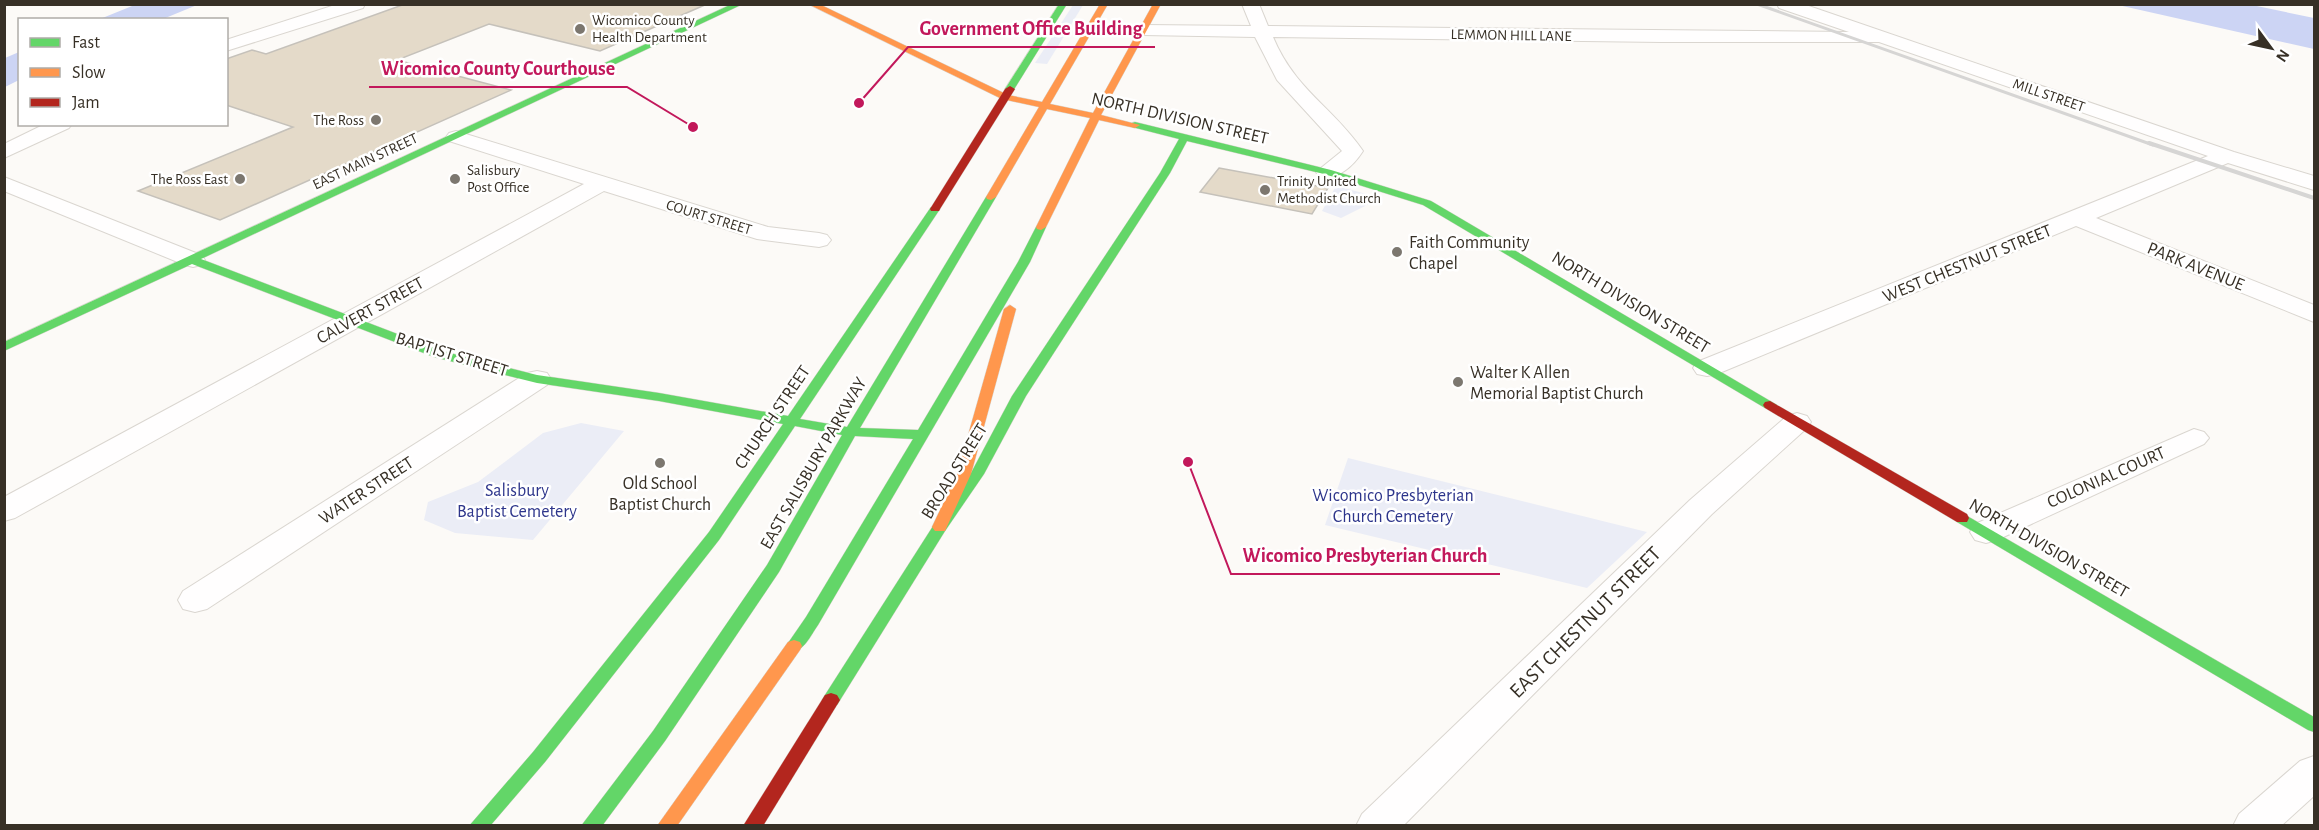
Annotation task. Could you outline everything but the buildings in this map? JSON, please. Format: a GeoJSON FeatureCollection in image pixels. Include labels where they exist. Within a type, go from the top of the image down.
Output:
{"type":"FeatureCollection","features":[{"type":"Feature","properties":{"kind":"street"},"geometry":{"type":"LineString","coordinates":[[230,45],[357,4]]}},
{"type":"Feature","properties":{"kind":"street","name":"EAST MAIN STREET"},"geometry":{"type":"LineString","coordinates":[[4,347],[739,4]]}},
{"type":"Feature","properties":{"kind":"street","name":"NORTH DIVISION STREET"},"geometry":{"type":"LineString","coordinates":[[812,4],[1005,98],[1185,136],[1327,172],[1427,203],[2314,725]]}},
{"type":"Feature","properties":{"kind":"street","name":"CHURCH STREET"},"geometry":{"type":"LineString","coordinates":[[478,825],[539,757],[714,536],[950,186],[1064,4]]}},
{"type":"Feature","properties":{"kind":"street","name":"EAST SALISBURY PARKWAY"},"geometry":{"type":"LineString","coordinates":[[590,825],[659,736],[772,568],[1104,4]]}},
{"type":"Feature","properties":{"kind":"street"},"geometry":{"type":"LineString","coordinates":[[666,825],[812,621],[902,465],[923,435],[1024,262],[1096,116],[1157,4]]}},
{"type":"Feature","properties":{"kind":"street"},"geometry":{"type":"LineString","coordinates":[[1250,4],[1283,75],[1316,113],[1344,138],[1353,151],[1346,160],[1327,172]]}},
{"type":"Feature","properties":{"kind":"street","name":"MILL STREET"},"geometry":{"type":"LineString","coordinates":[[1785,4],[2227,156],[2314,183]]}},
{"type":"Feature","properties":{"kind":"street","name":"LEMMON HILL LANE"},"geometry":{"type":"LineString","coordinates":[[1143,30],[1662,37],[1880,37]]}},
{"type":"Feature","properties":{"kind":"street"},"geometry":{"type":"LineString","coordinates":[[4,152],[58,126]]}},
{"type":"Feature","properties":{"kind":"street","name":"BROAD STREET"},"geometry":{"type":"LineString","coordinates":[[752,825],[940,527],[977,474],[1019,396],[1165,173],[1185,136]]}},
{"type":"Feature","properties":{"kind":"street"},"geometry":{"type":"LineString","coordinates":[[456,137],[602,183]]}},
{"type":"Feature","properties":{"kind":"street","name":"WEST CHESTNUT STREET"},"geometry":{"type":"LineString","coordinates":[[1707,368],[2227,156]]}},
{"type":"Feature","properties":{"kind":"street","name":"BAPTIST STREET"},"geometry":{"type":"LineString","coordinates":[[4,183],[193,260],[438,354],[537,379],[792,420],[851,432],[923,435]]}},
{"type":"Feature","properties":{"kind":"street","name":"COURT STREET"},"geometry":{"type":"LineString","coordinates":[[602,183],[765,234],[819,240]]}},
{"type":"Feature","properties":{"kind":"street","name":"CALVERT STREET"},"geometry":{"type":"LineString","coordinates":[[4,511],[602,183]]}},
{"type":"Feature","properties":{"kind":"street","name":"PARK AVENUE"},"geometry":{"type":"LineString","coordinates":[[2077,218],[2314,314]]}},
{"type":"Feature","properties":{"kind":"street"},"geometry":{"type":"LineString","coordinates":[[940,527],[964,474],[1024,262]]}},
{"type":"Feature","properties":{"kind":"street","name":"WATER STREET"},"geometry":{"type":"LineString","coordinates":[[195,600],[537,379]]}},
{"type":"Feature","properties":{"kind":"street","name":"EAST CHESTNUT STREET"},"geometry":{"type":"LineString","coordinates":[[1376,825],[1701,507],[1797,422]]}},
{"type":"Feature","properties":{"kind":"street","name":"COLONIAL COURT"},"geometry":{"type":"LineString","coordinates":[[1986,532],[2194,438]]}},
{"type":"Feature","properties":{"kind":"street"},"geometry":{"type":"LineString","coordinates":[[2253,825],[2314,772]]}},
{"type":"Feature","properties":{"kind":"green space"},"geometry":{"type":"Polygon","coordinates":[[[1073,5],[1083,5],[1047,64],[1035,63],[1073,5]]]}},
{"type":"Feature","properties":{"kind":"green space"},"geometry":{"type":"Polygon","coordinates":[[[1336,186],[1381,198],[1341,218],[1322,211],[1336,186]]]}},
{"type":"Feature","properties":{"kind":"green space","name":"Salisbury Baptist Cemetery"},"geometry":{"type":"Polygon","coordinates":[[[581,423],[624,431],[533,540],[455,533],[424,520],[428,502],[478,482],[543,433],[581,423]]]}},
{"type":"Feature","properties":{"kind":"green space","name":"Wicomico Presbyterian Church Cemetery"},"geometry":{"type":"Polygon","coordinates":[[[1348,458],[1647,532],[1587,588],[1325,525],[1348,458]]]}},
{"type":"Feature","properties":{"kind":"water"},"geometry":{"type":"Polygon","coordinates":[[[137,4],[197,4],[165,18],[102,18],[137,4]]]}},
{"type":"Feature","properties":{"kind":"water"},"geometry":{"type":"Polygon","coordinates":[[[2118,5],[2252,5],[2314,18],[2314,49],[2118,5]]]}},
{"type":"Feature","properties":{"kind":"water"},"geometry":{"type":"Polygon","coordinates":[[[18,52],[18,80],[5,87],[5,58],[18,52]]]}},
{"type":"Feature","properties":{"kind":"railway"},"geometry":{"type":"LineString","coordinates":[[1757,4],[2153,145]]}},
{"type":"Feature","properties":{"kind":"railway"},"geometry":{"type":"LineString","coordinates":[[2149,143],[2314,198]]}},
{"type":"Feature","properties":{"kind":"traffic: fast"},"geometry":{"type":"LineString","coordinates":[[4,347],[739,4]]}},
{"type":"Feature","properties":{"kind":"traffic: fast"},"geometry":{"type":"LineString","coordinates":[[1010,89],[1063,4]]}},
{"type":"Feature","properties":{"kind":"traffic: fast"},"geometry":{"type":"LineString","coordinates":[[1135,125],[1327,172],[1427,203],[1770,405]]}},
{"type":"Feature","properties":{"kind":"traffic: fast"},"geometry":{"type":"LineString","coordinates":[[831,700],[940,527],[977,474],[1019,396],[1165,173],[1185,136]]}},
{"type":"Feature","properties":{"kind":"traffic: fast"},"geometry":{"type":"LineString","coordinates":[[590,826],[659,736],[773,568],[836,456],[991,197]]}},
{"type":"Feature","properties":{"kind":"traffic: fast"},"geometry":{"type":"LineString","coordinates":[[478,826],[539,757],[714,536],[935,209]]}},
{"type":"Feature","properties":{"kind":"traffic: fast"},"geometry":{"type":"LineString","coordinates":[[794,646],[812,621],[1024,262],[1041,227]]}},
{"type":"Feature","properties":{"kind":"traffic: fast"},"geometry":{"type":"LineString","coordinates":[[193,260],[438,354],[537,379],[659,397],[851,432],[923,435]]}},
{"type":"Feature","properties":{"kind":"traffic: fast"},"geometry":{"type":"LineString","coordinates":[[1962,518],[2314,725]]}},
{"type":"Feature","properties":{"kind":"traffic: slow"},"geometry":{"type":"LineString","coordinates":[[812,4],[1005,97],[1135,125]]}},
{"type":"Feature","properties":{"kind":"traffic: slow"},"geometry":{"type":"LineString","coordinates":[[991,197],[1104,4]]}},
{"type":"Feature","properties":{"kind":"traffic: slow"},"geometry":{"type":"LineString","coordinates":[[1041,227],[1087,133],[1157,4]]}},
{"type":"Feature","properties":{"kind":"traffic: slow"},"geometry":{"type":"LineString","coordinates":[[940,527],[964,474],[1010,309]]}},
{"type":"Feature","properties":{"kind":"traffic: slow"},"geometry":{"type":"LineString","coordinates":[[666,826],[794,646]]}},
{"type":"Feature","properties":{"kind":"traffic: jam"},"geometry":{"type":"LineString","coordinates":[[935,209],[1010,89]]}},
{"type":"Feature","properties":{"kind":"traffic: jam"},"geometry":{"type":"LineString","coordinates":[[1770,405],[1962,518]]}},
{"type":"Feature","properties":{"kind":"traffic: jam"},"geometry":{"type":"LineString","coordinates":[[752,826],[831,700]]}},
{"type":"Feature","properties":{"kind":"place","name":"Wicomico County Health Department"},"geometry":{"type":"Point","coordinates":[580,29]}},
{"type":"Feature","properties":{"kind":"place","name":"Government Office Building"},"geometry":{"type":"Point","coordinates":[859,103]}},
{"type":"Feature","properties":{"kind":"place","name":"The Ross"},"geometry":{"type":"Point","coordinates":[376,120]}},
{"type":"Feature","properties":{"kind":"place","name":"Wicomico County Courthouse"},"geometry":{"type":"Point","coordinates":[693,127]}},
{"type":"Feature","properties":{"kind":"place","name":"The Ross East"},"geometry":{"type":"Point","coordinates":[240,179]}},
{"type":"Feature","properties":{"kind":"place","name":"Salisbury Post Office"},"geometry":{"type":"Point","coordinates":[455,179]}},
{"type":"Feature","properties":{"kind":"place","name":"Trinity United Methodist Church"},"geometry":{"type":"Point","coordinates":[1265,190]}},
{"type":"Feature","properties":{"kind":"place","name":"Faith Community Chapel"},"geometry":{"type":"Point","coordinates":[1397,252]}},
{"type":"Feature","properties":{"kind":"place","name":"Walter K Allen Memorial Baptist Church"},"geometry":{"type":"Point","coordinates":[1458,382]}},
{"type":"Feature","properties":{"kind":"place","name":"Wicomico Presbyterian Church"},"geometry":{"type":"Point","coordinates":[1188,462]}},
{"type":"Feature","properties":{"kind":"place","name":"Old School Baptist Church"},"geometry":{"type":"Point","coordinates":[660,463]}}]}
